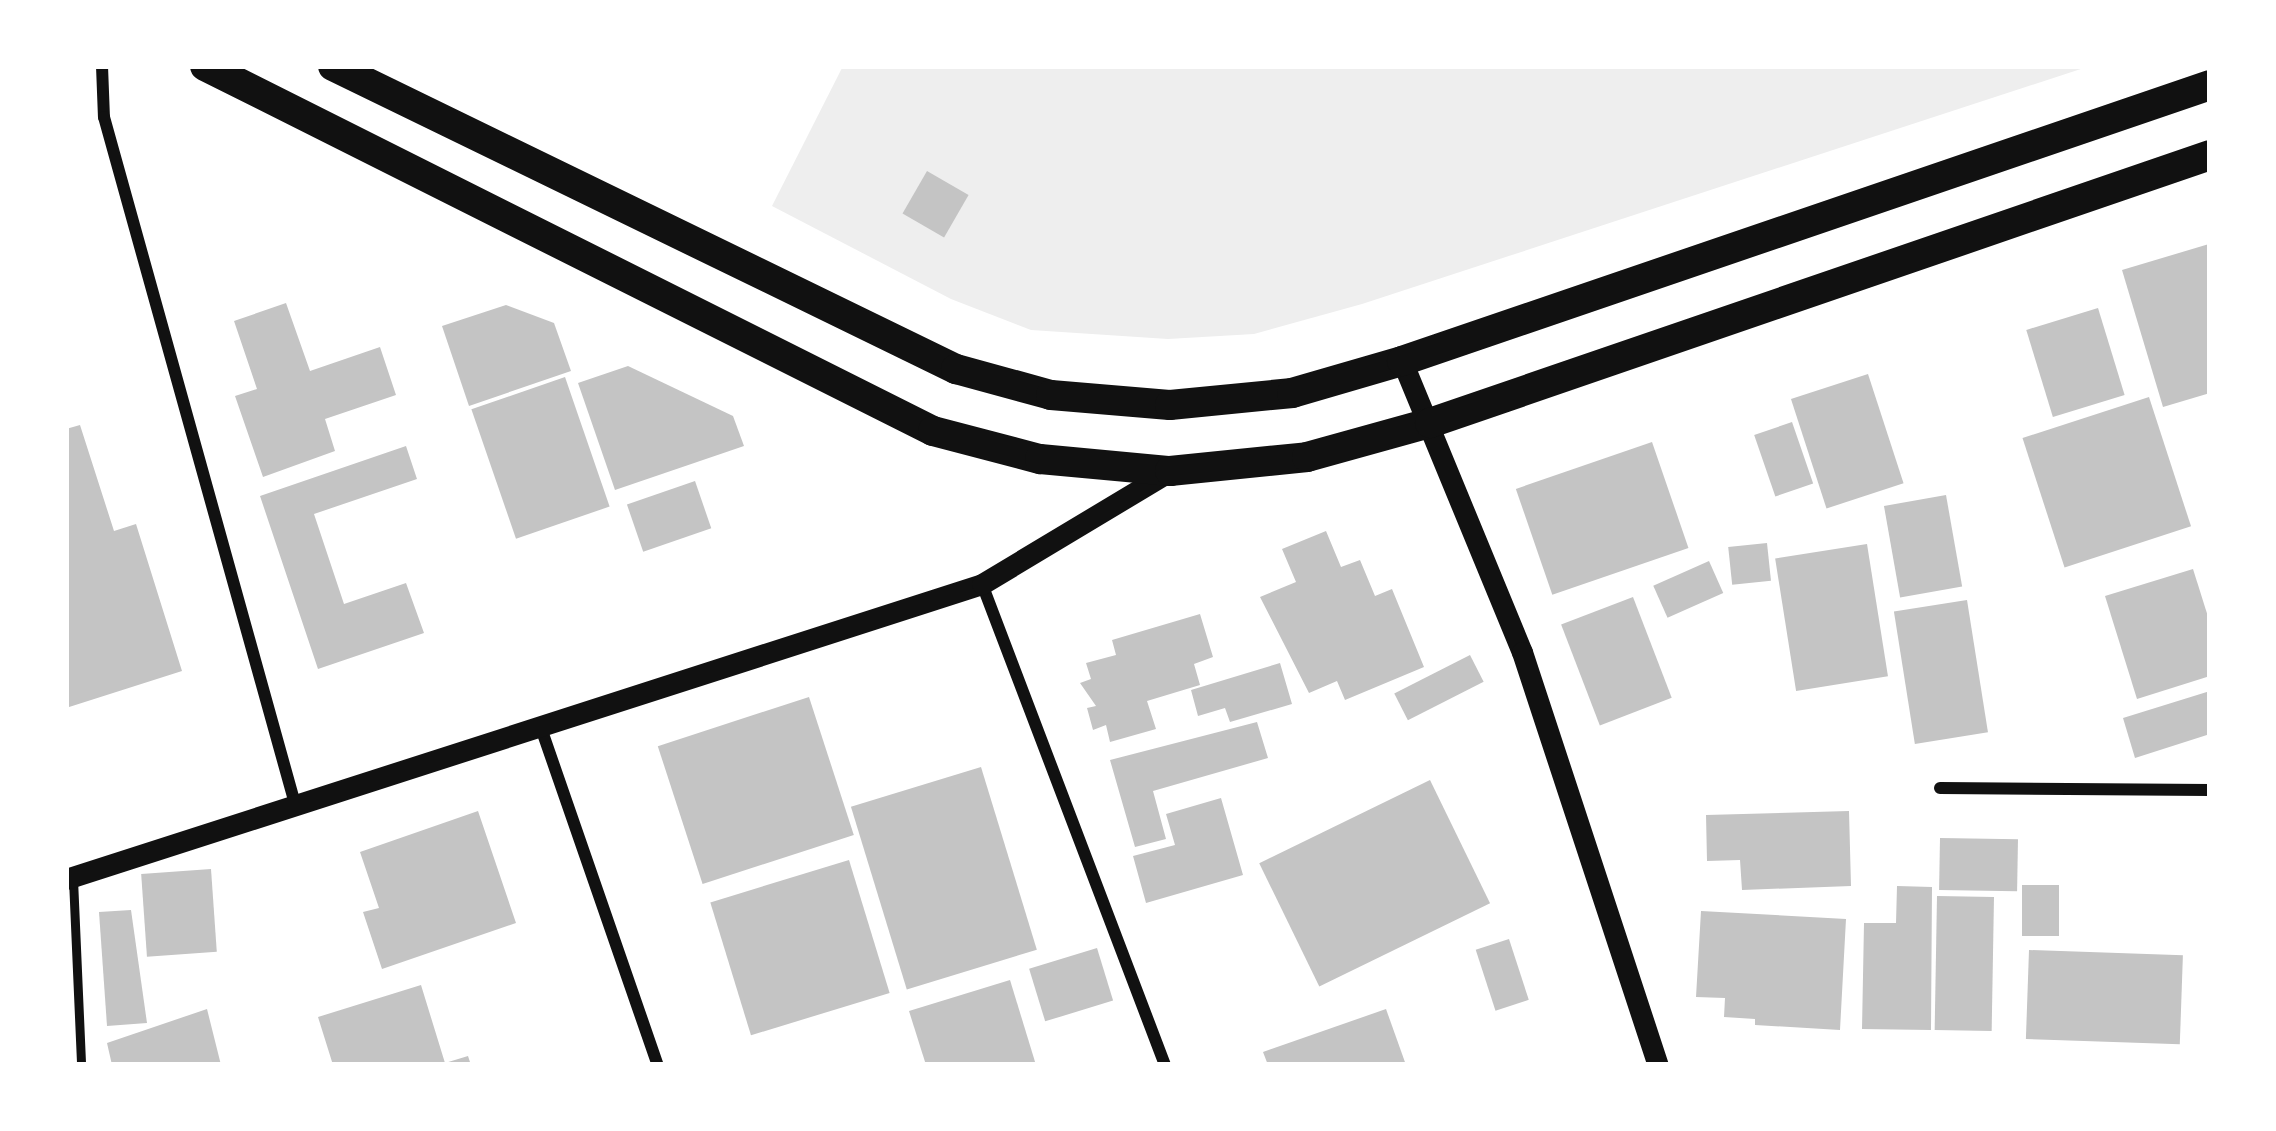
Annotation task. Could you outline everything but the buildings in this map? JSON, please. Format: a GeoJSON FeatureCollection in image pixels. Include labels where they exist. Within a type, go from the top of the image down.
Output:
{"type":"FeatureCollection","features":[{"type":"Feature","properties":{"kind":"main road"},"geometry":{"type":"LineString","coordinates":[[205,66],[933,431],[1040,459],[1171,471],[1307,457],[1430,423],[2210,155]]}},
{"type":"Feature","properties":{"kind":"main road"},"geometry":{"type":"LineString","coordinates":[[333,66],[956,369],[1051,395],[1170,405],[1292,393],[1402,361],[2210,85]]}},
{"type":"Feature","properties":{"kind":"street"},"geometry":{"type":"LineString","coordinates":[[102,66],[104,117],[295,805]]}},
{"type":"Feature","properties":{"kind":"street"},"geometry":{"type":"LineString","coordinates":[[1402,361],[1522,652],[1658,1065]]}},
{"type":"Feature","properties":{"kind":"street"},"geometry":{"type":"LineString","coordinates":[[69,878],[982,584],[1171,471]]}},
{"type":"Feature","properties":{"kind":"street"},"geometry":{"type":"LineString","coordinates":[[982,584],[1165,1065]]}},
{"type":"Feature","properties":{"kind":"street"},"geometry":{"type":"LineString","coordinates":[[541,728],[658,1065]]}},
{"type":"Feature","properties":{"kind":"street"},"geometry":{"type":"LineString","coordinates":[[1940,788],[2210,790]]}},
{"type":"Feature","properties":{"kind":"lane"},"geometry":{"type":"LineString","coordinates":[[69,878],[81,1065]]}},
{"type":"Feature","properties":{"kind":"shaded area"},"geometry":{"type":"Polygon","coordinates":[[[843,66],[2090,66],[1362,304],[1254,334],[1168,339],[1031,330],[951,299],[772,206],[843,66]]]}}]}
